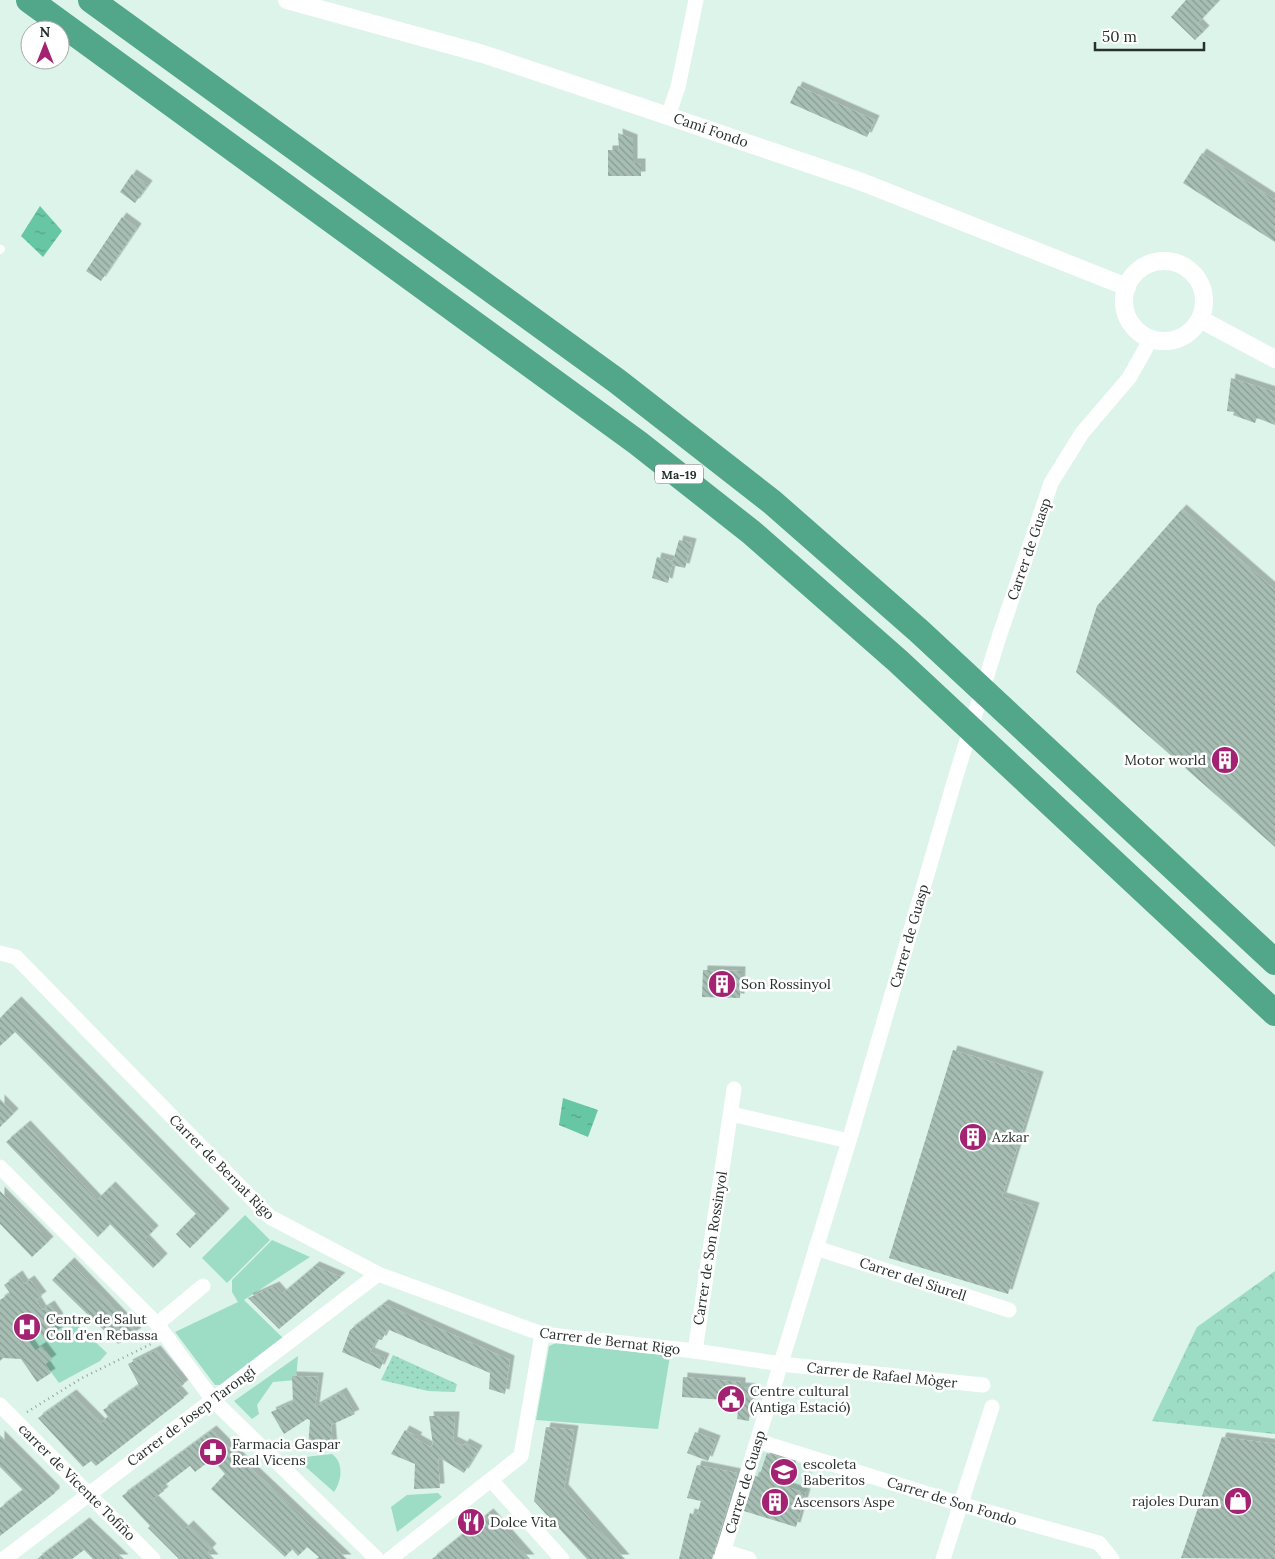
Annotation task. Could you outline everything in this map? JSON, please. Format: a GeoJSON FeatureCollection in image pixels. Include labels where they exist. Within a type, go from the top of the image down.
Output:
{"type":"FeatureCollection","features":[{"type":"Feature","properties":{"kind":"highway","name":"Ma-19"},"geometry":{"type":"LineString","coordinates":[[30,0],[618,429],[751,532],[892,655],[1275,1013]]}},
{"type":"Feature","properties":{"kind":"highway","name":"Ma-19"},"geometry":{"type":"LineString","coordinates":[[91,0],[616,381],[772,502],[919,631],[1275,962]]}},
{"type":"Feature","properties":{"kind":"street","name":"Camí Fondo"},"geometry":{"type":"LineString","coordinates":[[287,0],[483,54],[862,182],[1127,287]]}},
{"type":"Feature","properties":{"kind":"street"},"geometry":{"type":"LineString","coordinates":[[668,116],[678,88],[696,0]]}},
{"type":"Feature","properties":{"kind":"street"},"geometry":{"type":"LineString","coordinates":[[1152,263],[1175,263],[1186,268],[1201,285],[1204,302],[1200,319],[1184,336],[1162,341],[1150,339],[1140,332],[1128,318],[1124,299],[1132,276],[1152,263]]}},
{"type":"Feature","properties":{"kind":"street"},"geometry":{"type":"LineString","coordinates":[[1200,319],[1275,359]]}},
{"type":"Feature","properties":{"kind":"street","name":"Carrer de Guasp"},"geometry":{"type":"LineString","coordinates":[[722,1555],[849,1141],[955,779],[998,640],[1051,483],[1082,433],[1129,378],[1150,339]]}},
{"type":"Feature","properties":{"kind":"street","name":"Carrer de Bernat Rigo"},"geometry":{"type":"LineString","coordinates":[[0,952],[16,957],[270,1218],[378,1274],[542,1334],[695,1351]]}},
{"type":"Feature","properties":{"kind":"street","name":"Carrer de Son Rossinyol"},"geometry":{"type":"LineString","coordinates":[[695,1351],[734,1089]]}},
{"type":"Feature","properties":{"kind":"street"},"geometry":{"type":"LineString","coordinates":[[730,1114],[849,1141]]}},
{"type":"Feature","properties":{"kind":"street"},"geometry":{"type":"LineString","coordinates":[[0,1167],[162,1330],[213,1400],[377,1559]]}},
{"type":"Feature","properties":{"kind":"street","name":"Carrer del Siurell"},"geometry":{"type":"LineString","coordinates":[[816,1248],[1008,1310]]}},
{"type":"Feature","properties":{"kind":"street","name":"Carrer de Josep Tarongí"},"geometry":{"type":"LineString","coordinates":[[4,1559],[378,1274]]}},
{"type":"Feature","properties":{"kind":"street"},"geometry":{"type":"LineString","coordinates":[[162,1330],[202,1286]]}},
{"type":"Feature","properties":{"kind":"street"},"geometry":{"type":"LineString","coordinates":[[390,1559],[521,1456],[542,1334]]}},
{"type":"Feature","properties":{"kind":"street"},"geometry":{"type":"LineString","coordinates":[[695,1351],[781,1364]]}},
{"type":"Feature","properties":{"kind":"street","name":"Carrer de Rafael Mòger"},"geometry":{"type":"LineString","coordinates":[[781,1364],[983,1385]]}},
{"type":"Feature","properties":{"kind":"street","name":"carrer de Vicente Tofiño"},"geometry":{"type":"LineString","coordinates":[[0,1405],[153,1559]]}},
{"type":"Feature","properties":{"kind":"street"},"geometry":{"type":"LineString","coordinates":[[943,1559],[992,1407]]}},
{"type":"Feature","properties":{"kind":"street","name":"Carrer de Son Fondo"},"geometry":{"type":"LineString","coordinates":[[758,1441],[960,1504],[1099,1543],[1112,1559]]}},
{"type":"Feature","properties":{"kind":"street"},"geometry":{"type":"LineString","coordinates":[[491,1480],[562,1559]]}},
{"type":"Feature","properties":{"kind":"street"},"geometry":{"type":"LineString","coordinates":[[722,1555],[749,1559]]}},
{"type":"Feature","properties":{"kind":"path"},"geometry":{"type":"LineString","coordinates":[[15,1419],[162,1330]]}},
{"type":"Feature","properties":{"kind":"shaded area","name":"escoleta Baberitos"},"geometry":{"type":"Polygon","coordinates":[[[763,1452],[814,1468],[806,1493],[755,1476],[763,1452]]]}},
{"type":"Feature","properties":{"kind":"green space"},"geometry":{"type":"Polygon","coordinates":[[[245,1215],[270,1240],[227,1283],[202,1258],[245,1215]]]}},
{"type":"Feature","properties":{"kind":"green space"},"geometry":{"type":"Polygon","coordinates":[[[272,1240],[310,1257],[244,1300],[284,1339],[221,1385],[215,1385],[175,1332],[238,1302],[232,1292],[232,1280],[272,1240]]]}},
{"type":"Feature","properties":{"kind":"green space"},"geometry":{"type":"Polygon","coordinates":[[[1275,1271],[1275,1434],[1152,1421],[1197,1327],[1275,1271]]]}},
{"type":"Feature","properties":{"kind":"green space"},"geometry":{"type":"Polygon","coordinates":[[[66,1314],[107,1353],[100,1361],[59,1383],[27,1339],[39,1331],[45,1340],[52,1323],[66,1314]]]}},
{"type":"Feature","properties":{"kind":"green space"},"geometry":{"type":"Polygon","coordinates":[[[556,1343],[670,1356],[658,1429],[536,1420],[549,1346],[556,1343]]]}},
{"type":"Feature","properties":{"kind":"green space"},"geometry":{"type":"Polygon","coordinates":[[[393,1355],[457,1384],[455,1392],[428,1391],[381,1380],[393,1355]]]}},
{"type":"Feature","properties":{"kind":"green space"},"geometry":{"type":"Polygon","coordinates":[[[298,1356],[296,1380],[273,1382],[257,1405],[259,1414],[252,1419],[234,1401],[298,1356]]]}},
{"type":"Feature","properties":{"kind":"green space"},"geometry":{"type":"Polygon","coordinates":[[[332,1454],[340,1467],[339,1482],[334,1492],[299,1461],[305,1457],[332,1454]]]}},
{"type":"Feature","properties":{"kind":"green space"},"geometry":{"type":"Polygon","coordinates":[[[438,1493],[442,1497],[397,1532],[391,1507],[407,1495],[438,1493]]]}},
{"type":"Feature","properties":{"kind":"water"},"geometry":{"type":"Polygon","coordinates":[[[40,206],[62,231],[43,257],[21,236],[40,206]]]}},
{"type":"Feature","properties":{"kind":"water"},"geometry":{"type":"Polygon","coordinates":[[[563,1098],[598,1110],[588,1137],[559,1125],[563,1098]]]}},
{"type":"Feature","properties":{"kind":"building"},"geometry":{"type":"Polygon","coordinates":[[[1186,0],[1212,0],[1216,4],[1198,23],[1205,30],[1195,40],[1171,17],[1186,0]]]}},
{"type":"Feature","properties":{"kind":"building"},"geometry":{"type":"Polygon","coordinates":[[[798,86],[875,120],[867,137],[790,103],[798,86]]]}},
{"type":"Feature","properties":{"kind":"building"},"geometry":{"type":"Polygon","coordinates":[[[618,133],[633,139],[633,163],[641,163],[641,176],[608,176],[608,150],[619,150],[618,133]]]}},
{"type":"Feature","properties":{"kind":"building"},"geometry":{"type":"Polygon","coordinates":[[[1202,153],[1275,200],[1275,242],[1183,183],[1202,153]]]}},
{"type":"Feature","properties":{"kind":"building"},"geometry":{"type":"Polygon","coordinates":[[[132,174],[148,185],[135,203],[120,192],[132,174]]]}},
{"type":"Feature","properties":{"kind":"building"},"geometry":{"type":"Polygon","coordinates":[[[122,217],[137,228],[101,281],[86,271],[122,217]]]}},
{"type":"Feature","properties":{"kind":"building"},"geometry":{"type":"Polygon","coordinates":[[[1231,378],[1275,392],[1275,425],[1257,418],[1255,423],[1233,415],[1234,412],[1227,411],[1231,378]]]}},
{"type":"Feature","properties":{"kind":"building","name":"Motor world"},"geometry":{"type":"Polygon","coordinates":[[[1182,509],[1275,590],[1275,847],[1076,672],[1097,606],[1182,509]]]}},
{"type":"Feature","properties":{"kind":"building"},"geometry":{"type":"Polygon","coordinates":[[[679,540],[692,543],[685,568],[672,565],[668,583],[652,578],[657,557],[673,561],[679,540]]]}},
{"type":"Feature","properties":{"kind":"building","name":"Son Rossinyol"},"geometry":{"type":"Polygon","coordinates":[[[703,970],[741,971],[740,998],[702,997],[703,970]]]}},
{"type":"Feature","properties":{"kind":"building"},"geometry":{"type":"Polygon","coordinates":[[[17,1001],[225,1213],[190,1248],[176,1234],[196,1214],[15,1032],[0,1046],[0,1018],[17,1001]]]}},
{"type":"Feature","properties":{"kind":"building","name":"Azkar"},"geometry":{"type":"Polygon","coordinates":[[[953,1050],[1039,1076],[1002,1197],[1035,1207],[1008,1294],[889,1258],[953,1050]]]}},
{"type":"Feature","properties":{"kind":"building"},"geometry":{"type":"Polygon","coordinates":[[[0,1099],[14,1113],[0,1127],[0,1099]]]}},
{"type":"Feature","properties":{"kind":"building"},"geometry":{"type":"Polygon","coordinates":[[[26,1125],[97,1200],[111,1186],[154,1230],[145,1239],[163,1258],[153,1268],[110,1224],[98,1237],[6,1142],[26,1125]]]}},
{"type":"Feature","properties":{"kind":"building"},"geometry":{"type":"Polygon","coordinates":[[[0,1191],[49,1241],[32,1257],[0,1224],[0,1191]]]}},
{"type":"Feature","properties":{"kind":"building"},"geometry":{"type":"Polygon","coordinates":[[[70,1262],[137,1332],[118,1344],[52,1280],[70,1262]]]}},
{"type":"Feature","properties":{"kind":"building"},"geometry":{"type":"Polygon","coordinates":[[[315,1266],[341,1277],[279,1329],[248,1298],[275,1286],[282,1294],[315,1266]]]}},
{"type":"Feature","properties":{"kind":"building","name":"Centre de Salut Coll d'en Rebassa"},"geometry":{"type":"Polygon","coordinates":[[[18,1275],[24,1284],[30,1280],[42,1296],[36,1300],[42,1310],[50,1305],[59,1318],[52,1323],[58,1331],[45,1340],[39,1331],[27,1339],[35,1351],[42,1346],[52,1359],[45,1364],[51,1373],[37,1382],[21,1359],[3,1358],[0,1361],[0,1300],[10,1293],[4,1285],[18,1275]]]}},
{"type":"Feature","properties":{"kind":"building"},"geometry":{"type":"Polygon","coordinates":[[[384,1304],[510,1360],[505,1394],[489,1389],[490,1373],[387,1329],[382,1340],[377,1339],[370,1352],[385,1358],[380,1369],[342,1352],[350,1330],[384,1304]]]}},
{"type":"Feature","properties":{"kind":"building"},"geometry":{"type":"Polygon","coordinates":[[[156,1350],[184,1384],[177,1390],[184,1398],[96,1466],[91,1461],[83,1467],[38,1418],[72,1394],[101,1423],[108,1417],[103,1410],[139,1385],[128,1364],[156,1350]]]}},
{"type":"Feature","properties":{"kind":"building"},"geometry":{"type":"Polygon","coordinates":[[[292,1376],[319,1377],[315,1407],[342,1392],[355,1414],[331,1425],[333,1449],[308,1449],[310,1420],[307,1419],[284,1434],[271,1412],[293,1402],[292,1376]]]}},
{"type":"Feature","properties":{"kind":"building","name":"Centre cultural (Antiga Estació)"},"geometry":{"type":"Polygon","coordinates":[[[683,1377],[741,1382],[741,1387],[752,1388],[749,1421],[737,1419],[739,1401],[682,1397],[683,1377]]]}},
{"type":"Feature","properties":{"kind":"building"},"geometry":{"type":"Polygon","coordinates":[[[429,1416],[455,1416],[453,1441],[463,1446],[465,1443],[478,1450],[464,1473],[440,1458],[438,1459],[440,1488],[414,1489],[415,1464],[391,1454],[405,1430],[418,1437],[416,1439],[430,1447],[433,1445],[429,1416]]]}},
{"type":"Feature","properties":{"kind":"building"},"geometry":{"type":"Polygon","coordinates":[[[546,1427],[574,1430],[564,1489],[625,1559],[587,1559],[534,1501],[546,1427]]]}},
{"type":"Feature","properties":{"kind":"building"},"geometry":{"type":"Polygon","coordinates":[[[212,1430],[347,1559],[316,1559],[319,1557],[307,1547],[298,1556],[292,1549],[285,1557],[211,1489],[225,1474],[212,1459],[195,1472],[190,1466],[161,1488],[164,1491],[153,1499],[184,1530],[189,1525],[212,1548],[208,1552],[214,1559],[179,1559],[148,1528],[150,1526],[122,1496],[212,1430]]]}},
{"type":"Feature","properties":{"kind":"building"},"geometry":{"type":"Polygon","coordinates":[[[695,1432],[716,1440],[708,1461],[687,1453],[695,1432]]]}},
{"type":"Feature","properties":{"kind":"building"},"geometry":{"type":"Polygon","coordinates":[[[0,1435],[55,1490],[55,1493],[0,1536],[0,1508],[23,1490],[0,1467],[0,1435]]]}},
{"type":"Feature","properties":{"kind":"building","name":"rajoles Duran"},"geometry":{"type":"Polygon","coordinates":[[[1222,1437],[1275,1444],[1275,1559],[1181,1558],[1222,1437]]]}},
{"type":"Feature","properties":{"kind":"building","name":"Ascensors Aspe"},"geometry":{"type":"Polygon","coordinates":[[[767,1453],[793,1461],[785,1486],[806,1493],[796,1527],[744,1511],[755,1476],[759,1477],[767,1453]]]}},
{"type":"Feature","properties":{"kind":"building"},"geometry":{"type":"Polygon","coordinates":[[[697,1465],[737,1473],[712,1559],[679,1559],[690,1513],[697,1515],[701,1501],[687,1498],[697,1465]]]}},
{"type":"Feature","properties":{"kind":"building"},"geometry":{"type":"Polygon","coordinates":[[[489,1513],[530,1559],[432,1559],[489,1513]]]}},
{"type":"Feature","properties":{"kind":"building"},"geometry":{"type":"Polygon","coordinates":[[[85,1522],[124,1559],[93,1559],[84,1550],[72,1559],[37,1559],[85,1522]]]}},
{"type":"Feature","properties":{"kind":"place","name":"Motor world"},"geometry":{"type":"Point","coordinates":[1225,760]}},
{"type":"Feature","properties":{"kind":"place","name":"Son Rossinyol"},"geometry":{"type":"Point","coordinates":[722,984]}},
{"type":"Feature","properties":{"kind":"place","name":"Azkar"},"geometry":{"type":"Point","coordinates":[973,1137]}},
{"type":"Feature","properties":{"kind":"place","name":"Centre de Salut Coll d'en Rebassa"},"geometry":{"type":"Point","coordinates":[27,1327]}},
{"type":"Feature","properties":{"kind":"place","name":"Centre cultural (Antiga Estació)"},"geometry":{"type":"Point","coordinates":[731,1399]}},
{"type":"Feature","properties":{"kind":"place","name":"Farmacia Gaspar Real Vicens"},"geometry":{"type":"Point","coordinates":[213,1452]}},
{"type":"Feature","properties":{"kind":"place","name":"escoleta Baberitos"},"geometry":{"type":"Point","coordinates":[784,1472]}},
{"type":"Feature","properties":{"kind":"place","name":"rajoles Duran"},"geometry":{"type":"Point","coordinates":[1238,1501]}},
{"type":"Feature","properties":{"kind":"place","name":"Ascensors Aspe"},"geometry":{"type":"Point","coordinates":[775,1502]}},
{"type":"Feature","properties":{"kind":"place","name":"Dolce Vita"},"geometry":{"type":"Point","coordinates":[471,1522]}}]}
